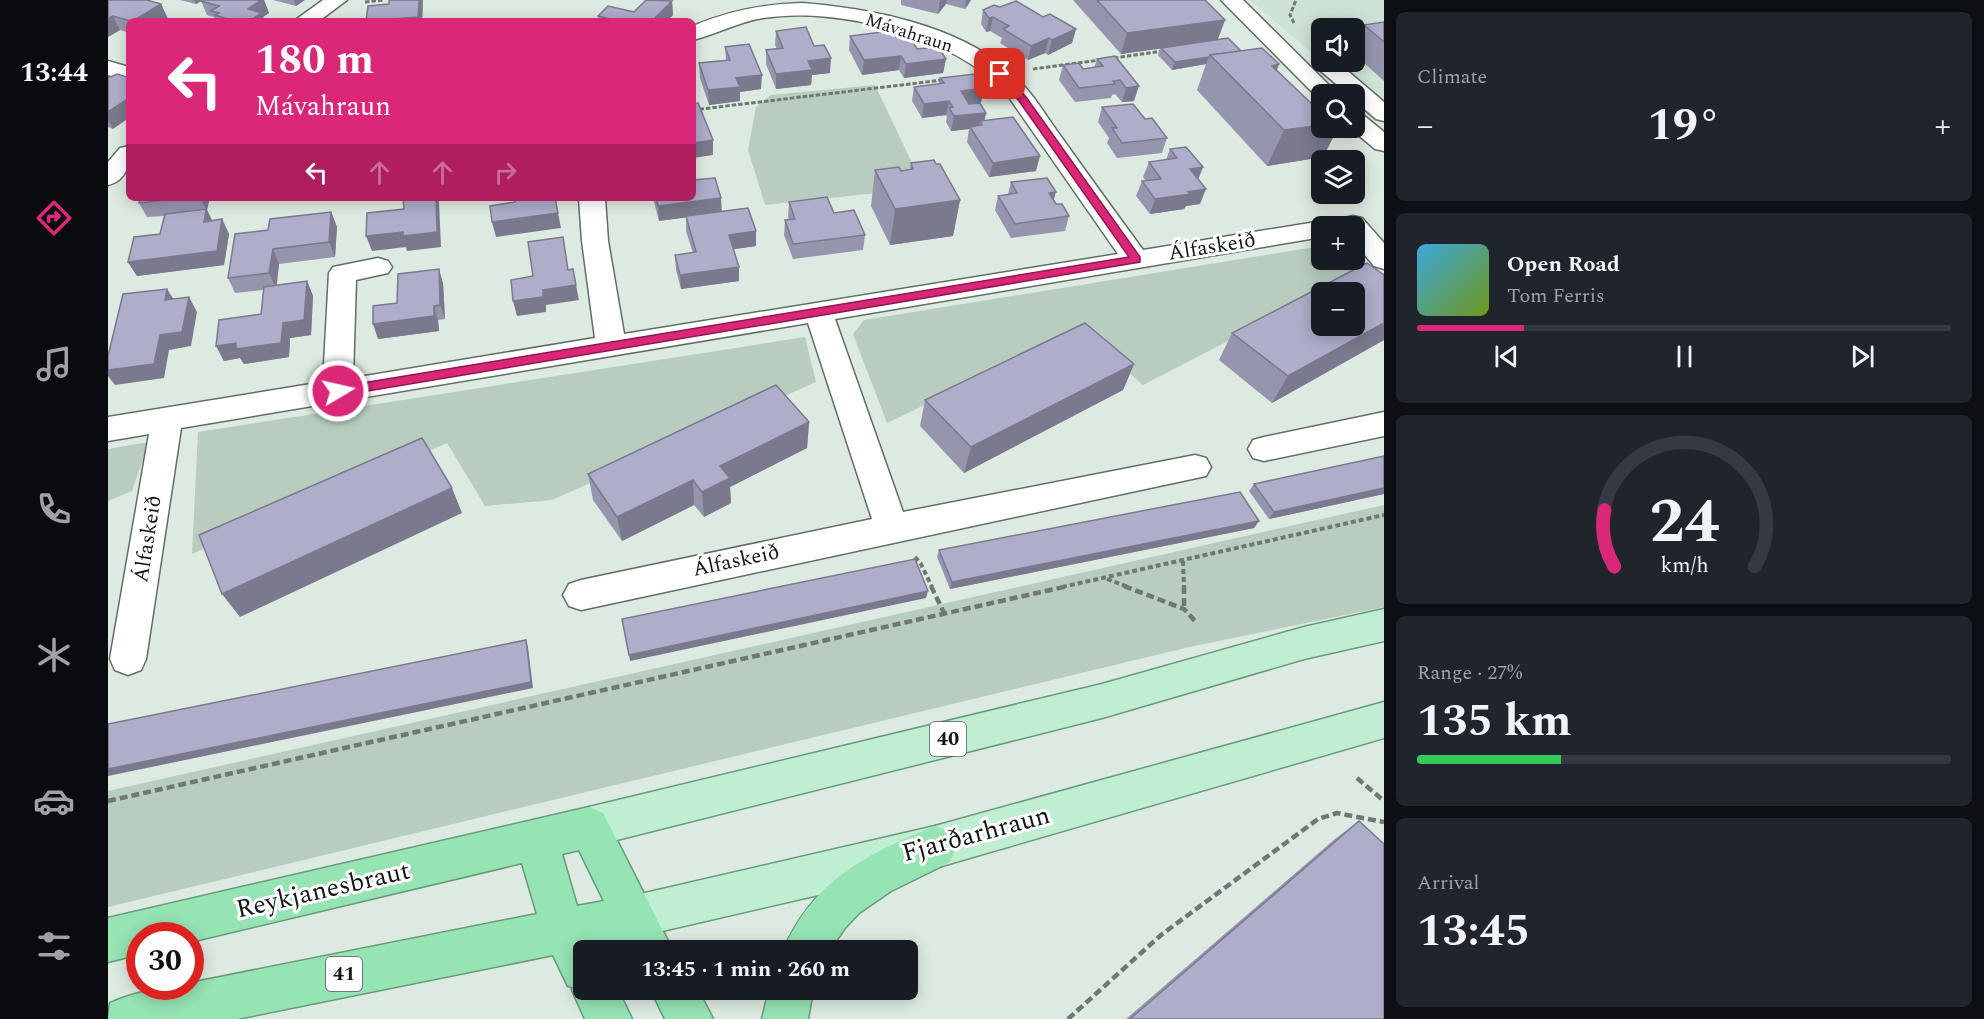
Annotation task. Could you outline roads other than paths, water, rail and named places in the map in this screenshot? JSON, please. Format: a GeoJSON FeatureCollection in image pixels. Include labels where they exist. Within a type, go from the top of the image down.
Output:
{"type":"FeatureCollection","features":[{"type":"Feature","properties":{"kind":"highway","name":"Reykjanesbraut"},"geometry":{"type":"LineString","coordinates":[[108,940],[589,827]]}},
{"type":"Feature","properties":{"kind":"highway"},"geometry":{"type":"LineString","coordinates":[[589,827],[642,934]]}},
{"type":"Feature","properties":{"kind":"highway"},"geometry":{"type":"LineString","coordinates":[[538,840],[548,888],[562,930],[573,950]]}},
{"type":"Feature","properties":{"kind":"highway"},"geometry":{"type":"LineString","coordinates":[[810,940],[815,930],[838,902],[867,880],[935,847]]}},
{"type":"Feature","properties":{"kind":"highway","name":"Fjarðarhraun"},"geometry":{"type":"LineString","coordinates":[[562,930],[642,934]]}},
{"type":"Feature","properties":{"kind":"highway","name":"41"},"geometry":{"type":"LineString","coordinates":[[126,1019],[562,930]]}},
{"type":"Feature","properties":{"kind":"highway"},"geometry":{"type":"LineString","coordinates":[[599,1000],[609,1019]]}},
{"type":"Feature","properties":{"kind":"highway"},"geometry":{"type":"LineString","coordinates":[[679,1000],[690,1019]]}},
{"type":"Feature","properties":{"kind":"highway"},"geometry":{"type":"LineString","coordinates":[[785,1019],[789,1000]]}},
{"type":"Feature","properties":{"kind":"main road","name":"40"},"geometry":{"type":"LineString","coordinates":[[589,827],[1102,701],[1305,643],[1384,625]]}},
{"type":"Feature","properties":{"kind":"main road","name":"Fjarðarhraun"},"geometry":{"type":"LineString","coordinates":[[642,934],[935,847],[1384,720]]}},
{"type":"Feature","properties":{"kind":"street"},"geometry":{"type":"LineString","coordinates":[[310,18],[338,0]]}},
{"type":"Feature","properties":{"kind":"street"},"geometry":{"type":"LineString","coordinates":[[1231,0],[1311,58]]}},
{"type":"Feature","properties":{"kind":"street"},"geometry":{"type":"LineString","coordinates":[[1256,0],[1311,56]]}},
{"type":"Feature","properties":{"kind":"street","name":"Mávahraun"},"geometry":{"type":"LineString","coordinates":[[696,33],[714,25],[775,10],[842,13],[934,37],[957,47],[1000,74],[1022,99],[1136,260]]}},
{"type":"Feature","properties":{"kind":"street"},"geometry":{"type":"LineString","coordinates":[[1272,75],[1311,66]]}},
{"type":"Feature","properties":{"kind":"street"},"geometry":{"type":"LineString","coordinates":[[108,68],[126,73]]}},
{"type":"Feature","properties":{"kind":"street"},"geometry":{"type":"LineString","coordinates":[[1329,72],[1384,114]]}},
{"type":"Feature","properties":{"kind":"street"},"geometry":{"type":"LineString","coordinates":[[1365,128],[1384,144]]}},
{"type":"Feature","properties":{"kind":"street"},"geometry":{"type":"LineString","coordinates":[[108,178],[126,157]]}},
{"type":"Feature","properties":{"kind":"street"},"geometry":{"type":"LineString","coordinates":[[592,201],[595,241],[611,346]]}},
{"type":"Feature","properties":{"kind":"street"},"geometry":{"type":"LineString","coordinates":[[1365,222],[1384,219]]}},
{"type":"Feature","properties":{"kind":"street","name":"Álfaskeið"},"geometry":{"type":"LineString","coordinates":[[108,429],[1311,232]]}},
{"type":"Feature","properties":{"kind":"street"},"geometry":{"type":"LineString","coordinates":[[1365,242],[1384,260]]}},
{"type":"Feature","properties":{"kind":"street"},"geometry":{"type":"LineString","coordinates":[[338,391],[344,273],[378,267]]}},
{"type":"Feature","properties":{"kind":"street"},"geometry":{"type":"LineString","coordinates":[[818,312],[892,528]]}},
{"type":"Feature","properties":{"kind":"street","name":"Álfaskeið"},"geometry":{"type":"LineString","coordinates":[[128,659],[167,419]]}},
{"type":"Feature","properties":{"kind":"street"},"geometry":{"type":"LineString","coordinates":[[1264,449],[1384,424]]}},
{"type":"Feature","properties":{"kind":"street","name":"Álfaskeið"},"geometry":{"type":"LineString","coordinates":[[581,595],[892,528],[1195,467]]}}]}
